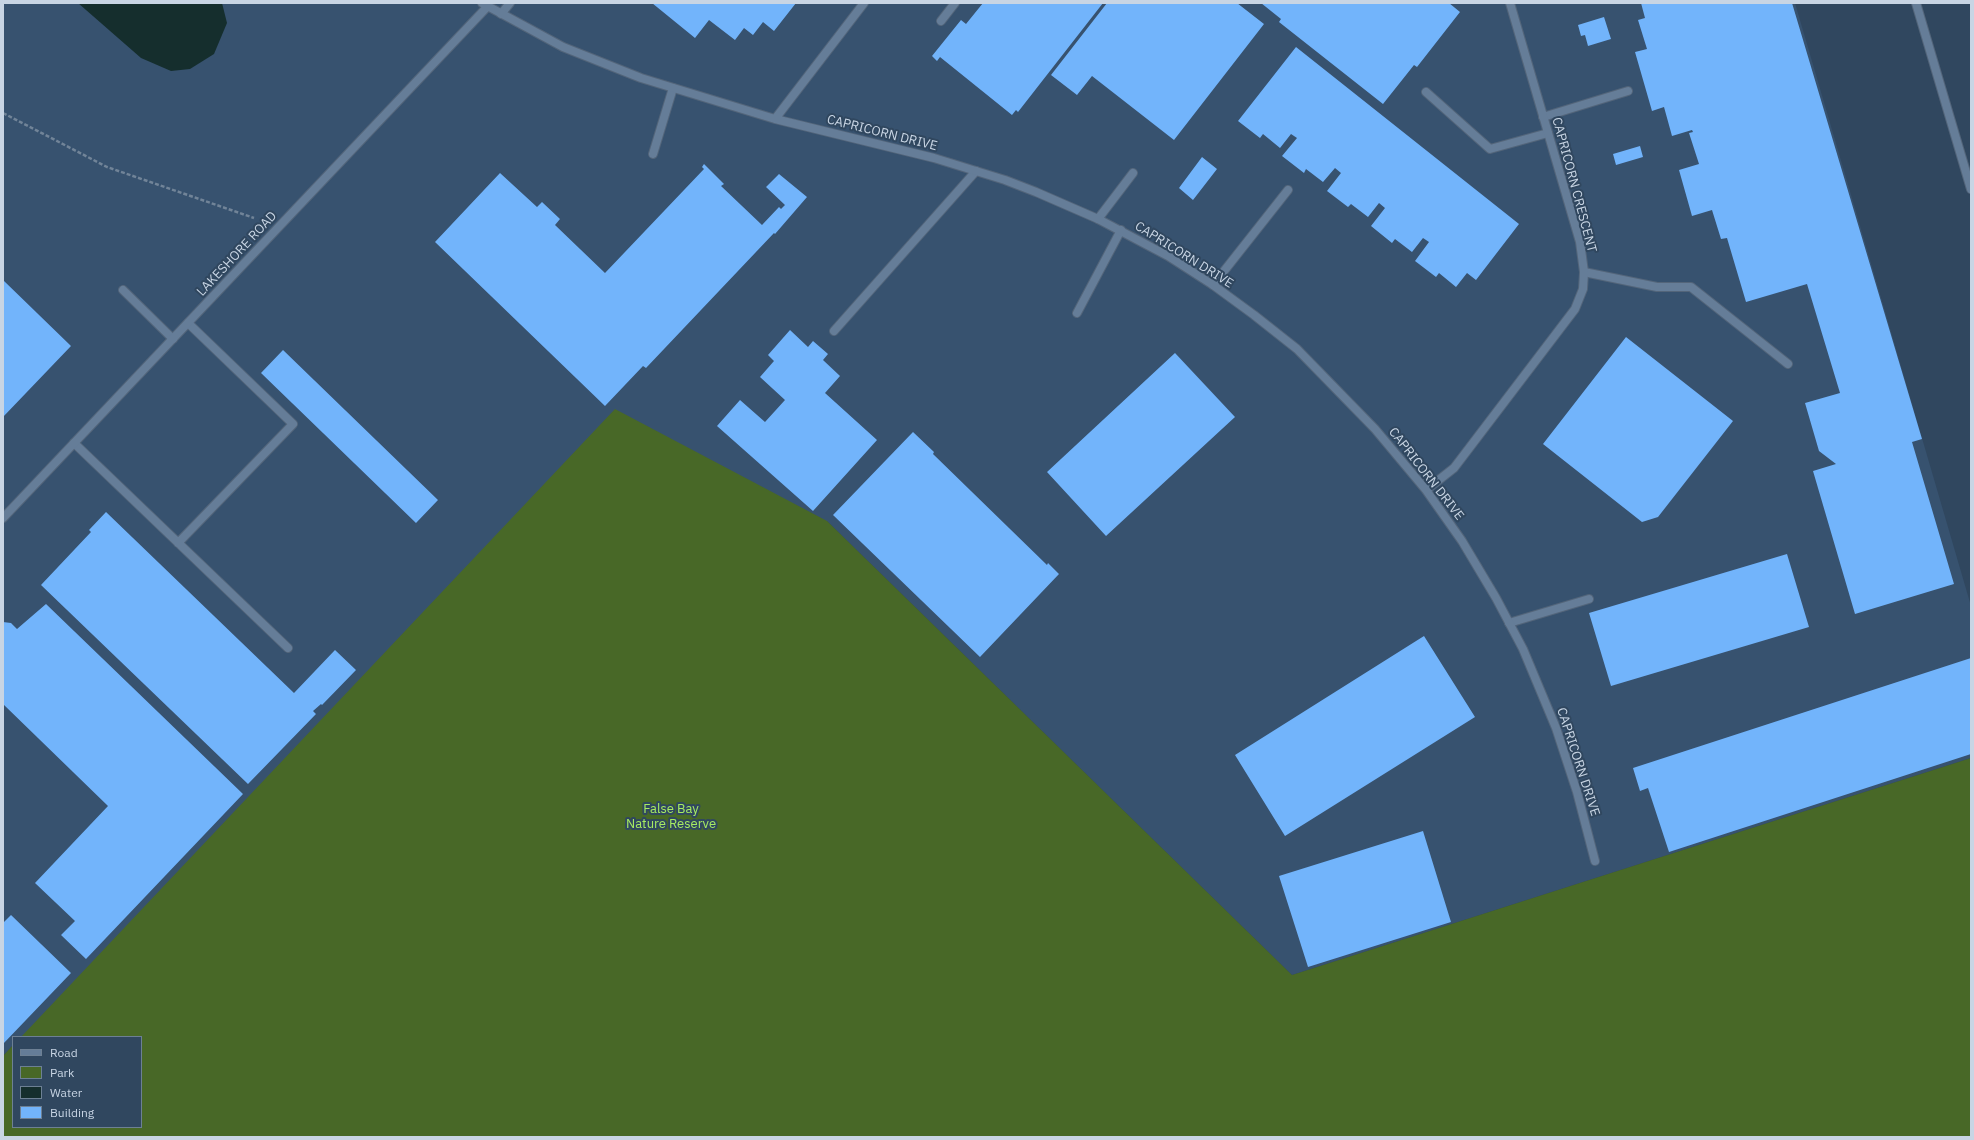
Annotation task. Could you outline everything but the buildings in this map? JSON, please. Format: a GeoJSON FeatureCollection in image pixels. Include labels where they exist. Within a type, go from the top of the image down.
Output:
{"type":"FeatureCollection","features":[{"type":"Feature","properties":{"kind":"street"},"geometry":{"type":"LineString","coordinates":[[501,14],[510,3]]}},
{"type":"Feature","properties":{"kind":"street"},"geometry":{"type":"LineString","coordinates":[[775,119],[864,3]]}},
{"type":"Feature","properties":{"kind":"street"},"geometry":{"type":"LineString","coordinates":[[941,21],[955,3]]}},
{"type":"Feature","properties":{"kind":"street","name":"CAPRICORN CRESCENT"},"geometry":{"type":"LineString","coordinates":[[1426,490],[1454,468],[1575,309],[1582,289],[1584,272],[1580,242],[1510,3]]}},
{"type":"Feature","properties":{"kind":"street"},"geometry":{"type":"LineString","coordinates":[[1916,3],[1971,189]]}},
{"type":"Feature","properties":{"kind":"street","name":"CAPRICORN DRIVE"},"geometry":{"type":"LineString","coordinates":[[485,5],[563,47],[602,64],[673,88],[775,119],[873,142],[976,171],[1036,192],[1121,230],[1168,256],[1213,285],[1297,349],[1375,429],[1426,490],[1470,553],[1523,649],[1556,728],[1577,792],[1595,861]]}},
{"type":"Feature","properties":{"kind":"street","name":"LAKESHORE ROAD"},"geometry":{"type":"LineString","coordinates":[[3,518],[279,227],[485,5]]}},
{"type":"Feature","properties":{"kind":"street"},"geometry":{"type":"LineString","coordinates":[[653,154],[673,88]]}},
{"type":"Feature","properties":{"kind":"street"},"geometry":{"type":"LineString","coordinates":[[1544,117],[1628,91]]}},
{"type":"Feature","properties":{"kind":"street"},"geometry":{"type":"LineString","coordinates":[[1426,92],[1490,149],[1548,133]]}},
{"type":"Feature","properties":{"kind":"street"},"geometry":{"type":"LineString","coordinates":[[834,331],[976,171]]}},
{"type":"Feature","properties":{"kind":"street"},"geometry":{"type":"LineString","coordinates":[[1098,219],[1133,173]]}},
{"type":"Feature","properties":{"kind":"street"},"geometry":{"type":"LineString","coordinates":[[1213,285],[1288,190]]}},
{"type":"Feature","properties":{"kind":"street"},"geometry":{"type":"LineString","coordinates":[[1077,313],[1121,230]]}},
{"type":"Feature","properties":{"kind":"street"},"geometry":{"type":"LineString","coordinates":[[1584,272],[1657,287],[1691,288],[1788,364]]}},
{"type":"Feature","properties":{"kind":"street"},"geometry":{"type":"LineString","coordinates":[[123,290],[173,339]]}},
{"type":"Feature","properties":{"kind":"street"},"geometry":{"type":"LineString","coordinates":[[178,543],[293,424],[188,323]]}},
{"type":"Feature","properties":{"kind":"street"},"geometry":{"type":"LineString","coordinates":[[74,443],[288,648]]}},
{"type":"Feature","properties":{"kind":"street"},"geometry":{"type":"LineString","coordinates":[[1509,623],[1589,599]]}},
{"type":"Feature","properties":{"kind":"path"},"geometry":{"type":"LineString","coordinates":[[3,113],[107,167],[279,227]]}},
{"type":"Feature","properties":{"kind":"shaded area"},"geometry":{"type":"Polygon","coordinates":[[[3,3],[1795,3],[1971,606],[1971,758],[1292,975],[827,521],[23,1036],[12,1036],[12,1046],[3,1056],[3,3]]]}},
{"type":"Feature","properties":{"kind":"green space","name":"False Bay Nature Reserve"},"geometry":{"type":"Polygon","coordinates":[[[615,409],[827,521],[1292,975],[1971,758],[1971,1137],[3,1137],[3,1056],[12,1046],[12,1128],[142,1128],[142,1036],[22,1036],[615,409]]]}},
{"type":"Feature","properties":{"kind":"water"},"geometry":{"type":"Polygon","coordinates":[[[78,3],[222,3],[227,23],[214,54],[190,69],[171,71],[141,58],[78,3]]]}}]}
